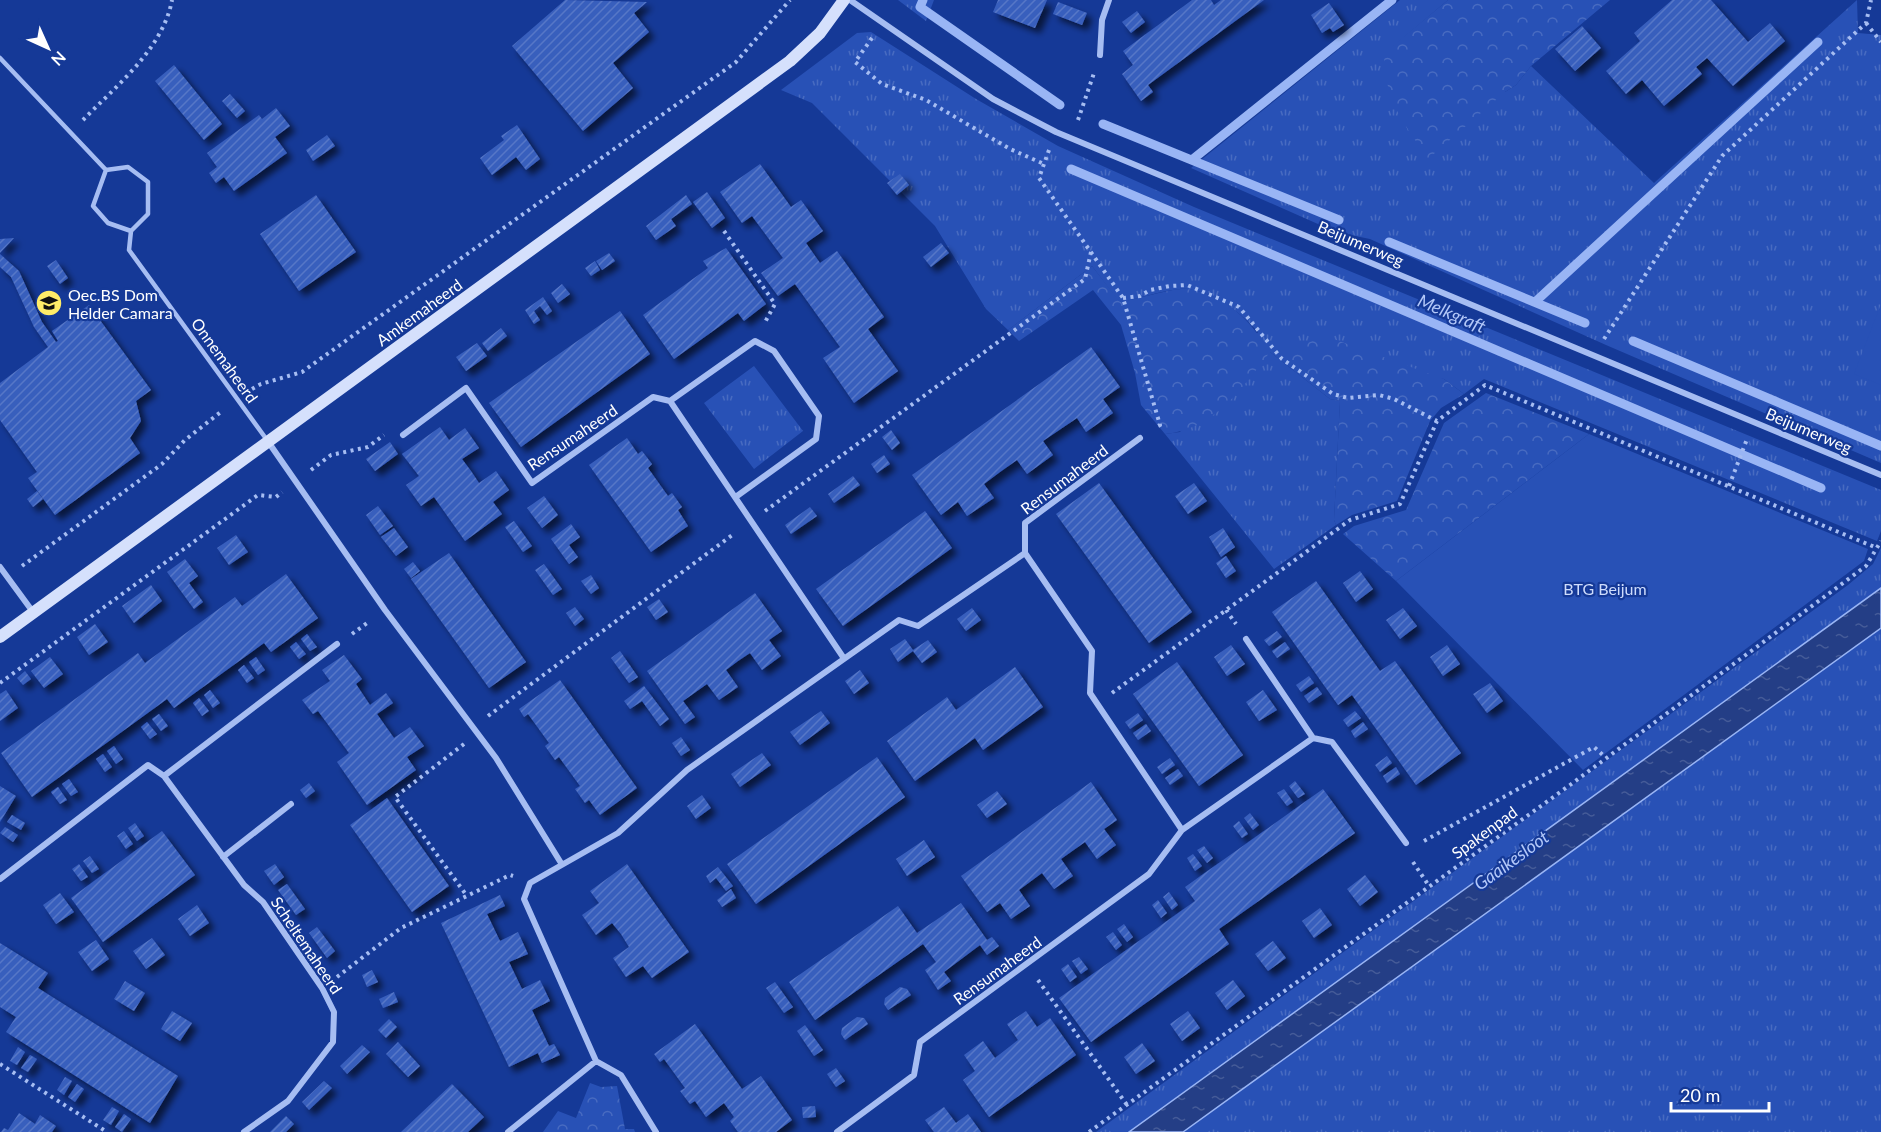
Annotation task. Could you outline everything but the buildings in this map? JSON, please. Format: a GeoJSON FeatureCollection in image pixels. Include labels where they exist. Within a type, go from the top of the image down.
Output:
{"type":"FeatureCollection","features":[{"type":"Feature","properties":{"kind":"street","name":"Amkemaheerd"},"geometry":{"type":"LineString","coordinates":[[0,637],[790,62],[820,33],[844,0]]}},
{"type":"Feature","properties":{"kind":"street","name":"Beijumerweg"},"geometry":{"type":"LineString","coordinates":[[850,0],[993,99],[1056,132],[1881,474]]}},
{"type":"Feature","properties":{"kind":"street"},"geometry":{"type":"LineString","coordinates":[[1100,55],[1102,20],[1109,0]]}},
{"type":"Feature","properties":{"kind":"street"},"geometry":{"type":"LineString","coordinates":[[737,496],[816,439],[819,416],[774,351],[755,341]]}},
{"type":"Feature","properties":{"kind":"street","name":"Rensumaheerd"},"geometry":{"type":"LineString","coordinates":[[403,435],[466,388],[532,483],[653,397],[670,401],[755,341]]}},
{"type":"Feature","properties":{"kind":"street"},"geometry":{"type":"LineString","coordinates":[[670,401],[737,496],[843,657]]}},
{"type":"Feature","properties":{"kind":"street","name":"Rensumaheerd"},"geometry":{"type":"LineString","coordinates":[[1025,553],[1025,523],[1140,438]]}},
{"type":"Feature","properties":{"kind":"street"},"geometry":{"type":"LineString","coordinates":[[269,443],[385,610],[474,727],[561,863]]}},
{"type":"Feature","properties":{"kind":"street"},"geometry":{"type":"LineString","coordinates":[[656,1132],[621,1075],[596,1061],[524,899],[530,883],[561,863],[618,833],[687,770],[843,657],[899,620],[918,626],[1025,553],[1092,651],[1090,693],[1182,830]]}},
{"type":"Feature","properties":{"kind":"street"},"geometry":{"type":"LineString","coordinates":[[0,567],[34,612]]}},
{"type":"Feature","properties":{"kind":"street"},"geometry":{"type":"LineString","coordinates":[[1246,639],[1313,738],[1332,742],[1406,843]]}},
{"type":"Feature","properties":{"kind":"street"},"geometry":{"type":"LineString","coordinates":[[0,879],[148,765],[164,776],[337,644]]}},
{"type":"Feature","properties":{"kind":"street","name":"Rensumaheerd"},"geometry":{"type":"LineString","coordinates":[[837,1132],[914,1075],[920,1042],[1149,874],[1182,830],[1313,738]]}},
{"type":"Feature","properties":{"kind":"street","name":"Scheltemaheerd"},"geometry":{"type":"LineString","coordinates":[[164,776],[244,885],[263,902],[322,988],[334,1012],[333,1042],[288,1101],[244,1132]]}},
{"type":"Feature","properties":{"kind":"street"},"geometry":{"type":"LineString","coordinates":[[223,857],[291,804]]}},
{"type":"Feature","properties":{"kind":"street"},"geometry":{"type":"LineString","coordinates":[[508,1132],[596,1061]]}},
{"type":"Feature","properties":{"kind":"lane"},"geometry":{"type":"LineString","coordinates":[[0,58],[106,170]]}},
{"type":"Feature","properties":{"kind":"lane"},"geometry":{"type":"LineString","coordinates":[[128,167],[148,182],[148,214],[131,231],[108,223],[93,206],[106,170],[128,167]]}},
{"type":"Feature","properties":{"kind":"lane","name":"Onnemaheerd"},"geometry":{"type":"LineString","coordinates":[[131,231],[129,250],[269,443]]}},
{"type":"Feature","properties":{"kind":"path"},"geometry":{"type":"LineString","coordinates":[[70,132],[132,71],[169,18],[172,0]]}},
{"type":"Feature","properties":{"kind":"path","name":"Amkemaheerd"},"geometry":{"type":"LineString","coordinates":[[7,576],[162,464],[185,440],[236,399],[261,384],[302,372],[736,62],[790,0]]}},
{"type":"Feature","properties":{"kind":"path"},"geometry":{"type":"LineString","coordinates":[[1594,355],[1722,156],[1866,23],[1871,0]]}},
{"type":"Feature","properties":{"kind":"path"},"geometry":{"type":"LineString","coordinates":[[883,23],[855,62],[882,84],[926,100],[1010,149],[1044,164]]}},
{"type":"Feature","properties":{"kind":"path"},"geometry":{"type":"LineString","coordinates":[[1866,23],[1881,42]]}},
{"type":"Feature","properties":{"kind":"path"},"geometry":{"type":"LineString","coordinates":[[1071,138],[1100,55]]}},
{"type":"Feature","properties":{"kind":"path"},"geometry":{"type":"LineString","coordinates":[[1056,132],[1039,178],[1123,298],[1160,425],[1140,438]]}},
{"type":"Feature","properties":{"kind":"path"},"geometry":{"type":"LineString","coordinates":[[724,231],[775,304],[755,341]]}},
{"type":"Feature","properties":{"kind":"path"},"geometry":{"type":"LineString","coordinates":[[474,727],[1085,279],[1091,252]]}},
{"type":"Feature","properties":{"kind":"path"},"geometry":{"type":"LineString","coordinates":[[1123,298],[1140,296],[1150,290],[1187,285],[1239,307],[1282,359],[1333,394],[1348,398],[1379,395],[1395,399],[1437,421]]}},
{"type":"Feature","properties":{"kind":"path"},"geometry":{"type":"LineString","coordinates":[[1097,704],[1350,520],[1400,504],[1437,421],[1485,385],[1877,548]]}},
{"type":"Feature","properties":{"kind":"path"},"geometry":{"type":"LineString","coordinates":[[0,683],[258,495],[276,497],[331,455],[368,447],[394,429],[403,435]]}},
{"type":"Feature","properties":{"kind":"path"},"geometry":{"type":"LineString","coordinates":[[1729,486],[1747,438]]}},
{"type":"Feature","properties":{"kind":"path","name":"Spakenpad"},"geometry":{"type":"LineString","coordinates":[[1089,1132],[1866,566],[1881,541]]}},
{"type":"Feature","properties":{"kind":"path"},"geometry":{"type":"LineString","coordinates":[[337,644],[385,610]]}},
{"type":"Feature","properties":{"kind":"path"},"geometry":{"type":"LineString","coordinates":[[467,896],[395,797],[478,733]]}},
{"type":"Feature","properties":{"kind":"path"},"geometry":{"type":"LineString","coordinates":[[1406,843],[1412,848],[1594,747],[1605,757]]}},
{"type":"Feature","properties":{"kind":"path"},"geometry":{"type":"LineString","coordinates":[[1415,864],[1429,886]]}},
{"type":"Feature","properties":{"kind":"path"},"geometry":{"type":"LineString","coordinates":[[322,988],[401,928],[510,874],[530,883]]}},
{"type":"Feature","properties":{"kind":"path"},"geometry":{"type":"LineString","coordinates":[[1027,965],[1127,1105]]}},
{"type":"Feature","properties":{"kind":"path"},"geometry":{"type":"LineString","coordinates":[[0,1065],[107,1132]]}},
{"type":"Feature","properties":{"kind":"green space"},"geometry":{"type":"Polygon","coordinates":[[[898,0],[934,0],[926,21],[898,0]]]}},
{"type":"Feature","properties":{"kind":"green space"},"geometry":{"type":"Polygon","coordinates":[[[1400,0],[1448,0],[1384,54],[1505,92],[1516,85],[1531,66],[1654,183],[1857,0],[1858,33],[1881,35],[1881,463],[1606,345],[1370,239],[1336,232],[1191,168],[1400,0]]]}},
{"type":"Feature","properties":{"kind":"green space"},"geometry":{"type":"Polygon","coordinates":[[[1448,0],[1610,0],[1531,66],[1516,85],[1428,159],[1403,121],[1392,98],[1385,70],[1384,53],[1448,0]]]}},
{"type":"Feature","properties":{"kind":"green space"},"geometry":{"type":"Polygon","coordinates":[[[871,32],[976,99],[1058,146],[1194,207],[1881,490],[1881,531],[1877,541],[1484,379],[1464,394],[1444,379],[1270,352],[1330,399],[1340,401],[1334,520],[1336,525],[1274,569],[1165,434],[1180,432],[1258,332],[1227,305],[1198,291],[1182,289],[1165,291],[1120,303],[1092,266],[1008,330],[986,309],[935,226],[812,103],[781,90],[857,33],[871,32]]]}},
{"type":"Feature","properties":{"kind":"green space"},"geometry":{"type":"Polygon","coordinates":[[[1092,266],[1120,302],[1182,289],[1202,292],[1214,297],[1226,303],[1246,320],[1270,352],[1226,405],[1199,424],[1183,431],[1165,434],[1141,405],[1135,373],[1121,325],[1093,290],[1019,341],[1008,330],[1092,266]]]}},
{"type":"Feature","properties":{"kind":"green space"},"geometry":{"type":"Polygon","coordinates":[[[1881,304],[1881,385],[1854,374],[1881,304]]]}},
{"type":"Feature","properties":{"kind":"green space"},"geometry":{"type":"Polygon","coordinates":[[[1328,337],[1444,379],[1464,394],[1441,408],[1430,421],[1397,501],[1352,515],[1336,525],[1334,520],[1340,401],[1330,399],[1270,352],[1328,337]]]}},
{"type":"Feature","properties":{"kind":"green space"},"geometry":{"type":"Polygon","coordinates":[[[754,366],[803,431],[754,469],[704,403],[754,366]]]}},
{"type":"Feature","properties":{"kind":"green space"},"geometry":{"type":"Polygon","coordinates":[[[1486,393],[1589,434],[1396,581],[1343,534],[1354,526],[1406,510],[1444,423],[1486,393]]]}},
{"type":"Feature","properties":{"kind":"green space","name":"BTG Beijum"},"geometry":{"type":"Polygon","coordinates":[[[1589,434],[1868,549],[1864,561],[1583,770],[1396,581],[1589,434]]]}},
{"type":"Feature","properties":{"kind":"green space"},"geometry":{"type":"Polygon","coordinates":[[[1881,548],[1881,588],[1129,1132],[1096,1132],[1848,585],[1873,564],[1881,548]]]}},
{"type":"Feature","properties":{"kind":"green space"},"geometry":{"type":"Polygon","coordinates":[[[1881,628],[1881,1132],[1183,1132],[1881,628]]]}},
{"type":"Feature","properties":{"kind":"green space"},"geometry":{"type":"Polygon","coordinates":[[[590,1083],[601,1087],[617,1086],[625,1129],[634,1129],[635,1132],[543,1132],[558,1111],[576,1118],[590,1083]]]}},
{"type":"Feature","properties":{"kind":"water","name":"Gaaikesloot"},"geometry":{"type":"Polygon","coordinates":[[[1881,588],[1881,628],[1183,1132],[1129,1132],[1881,588]]]}},
{"type":"Feature","properties":{"kind":"waterway"},"geometry":{"type":"LineString","coordinates":[[923,0],[920,7],[1060,105]]}},
{"type":"Feature","properties":{"kind":"waterway"},"geometry":{"type":"LineString","coordinates":[[1193,159],[1392,0]]}},
{"type":"Feature","properties":{"kind":"waterway"},"geometry":{"type":"LineString","coordinates":[[1535,302],[1818,42]]}},
{"type":"Feature","properties":{"kind":"waterway"},"geometry":{"type":"LineString","coordinates":[[1103,124],[1339,220]]}},
{"type":"Feature","properties":{"kind":"waterway","name":"Melkgraft"},"geometry":{"type":"LineString","coordinates":[[1071,169],[1821,488]]}},
{"type":"Feature","properties":{"kind":"waterway"},"geometry":{"type":"LineString","coordinates":[[1389,242],[1585,323]]}},
{"type":"Feature","properties":{"kind":"waterway"},"geometry":{"type":"LineString","coordinates":[[1633,341],[1881,446]]}},
{"type":"Feature","properties":{"kind":"place","name":"Oec.BS Dom Helder Camara"},"geometry":{"type":"Point","coordinates":[49,303]}}]}
